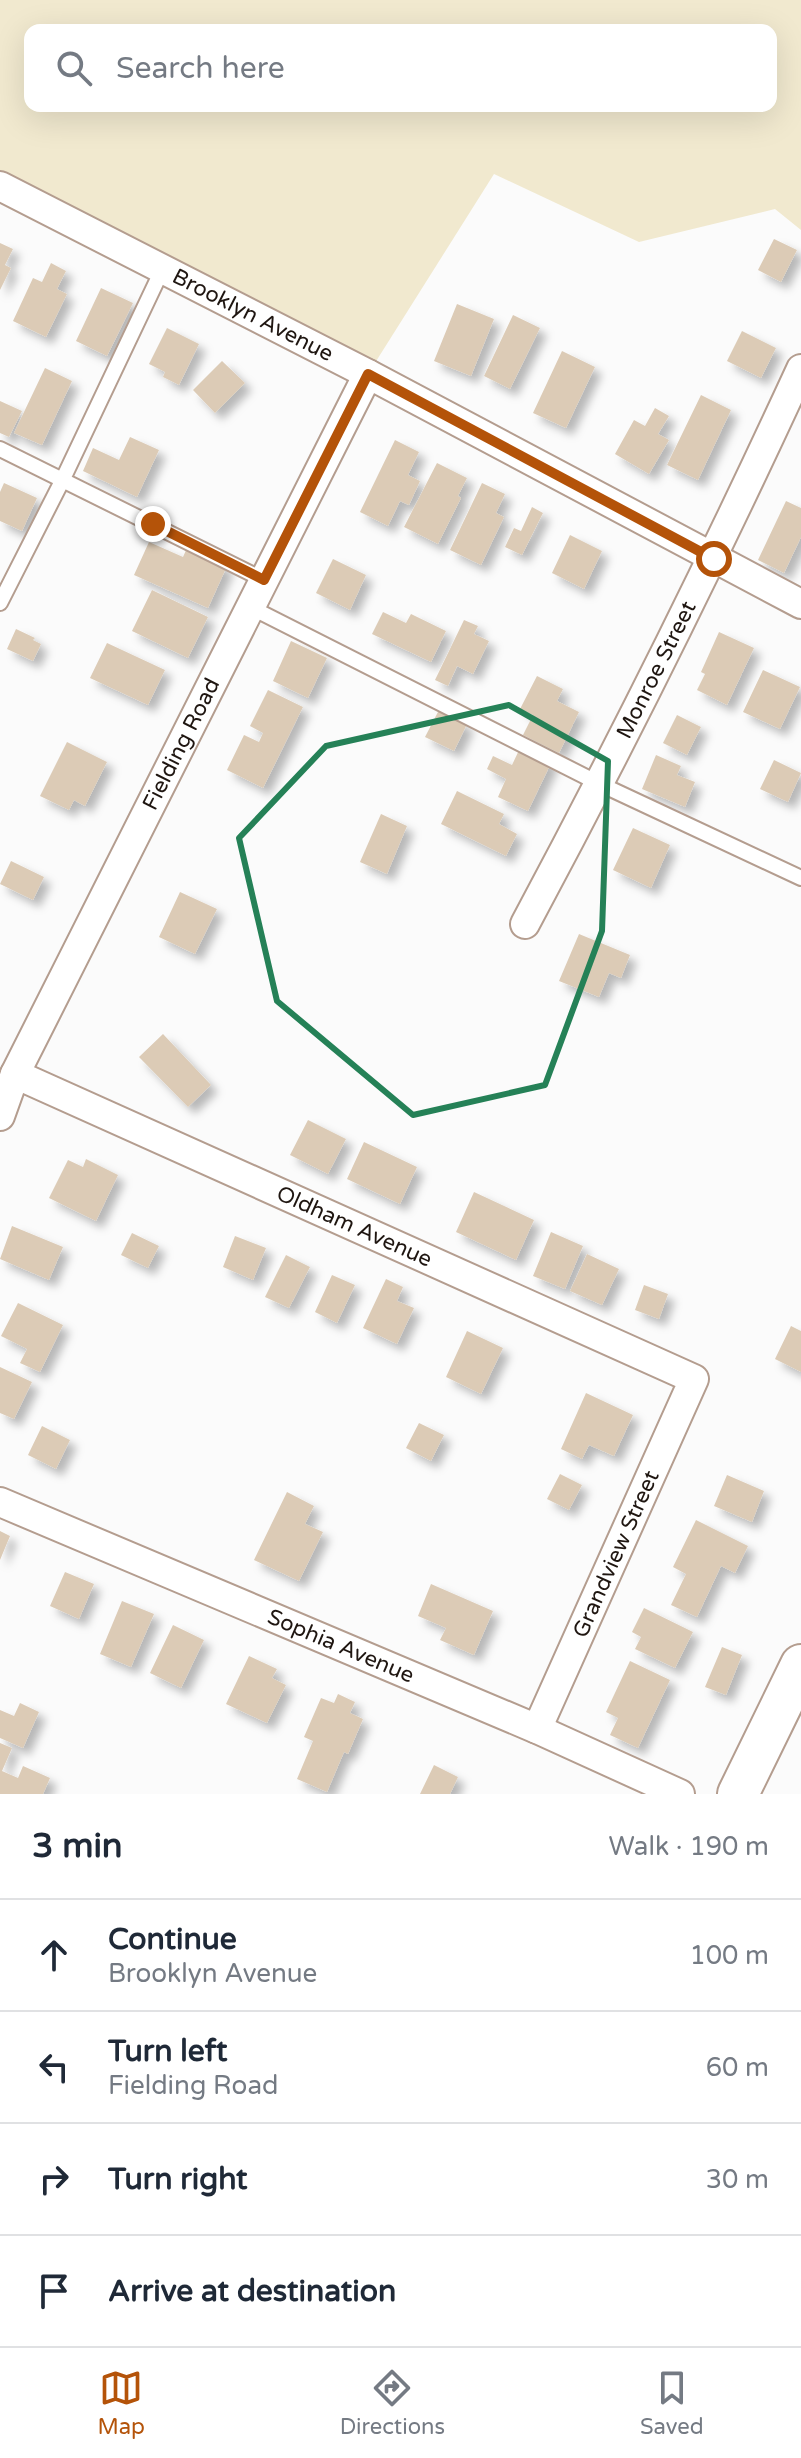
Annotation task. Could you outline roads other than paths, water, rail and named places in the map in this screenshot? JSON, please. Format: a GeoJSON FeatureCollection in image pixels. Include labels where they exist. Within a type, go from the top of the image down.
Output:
{"type":"FeatureCollection","features":[{"type":"Feature","properties":{"kind":"main road"},"geometry":{"type":"LineString","coordinates":[[738,1794],[801,1665]]}},
{"type":"Feature","properties":{"kind":"street","name":"Brooklyn Avenue"},"geometry":{"type":"LineString","coordinates":[[0,186],[368,374],[801,604]]}},
{"type":"Feature","properties":{"kind":"street","name":"Monroe Street"},"geometry":{"type":"LineString","coordinates":[[525,924],[714,559],[801,369]]}},
{"type":"Feature","properties":{"kind":"street","name":"Fielding Road"},"geometry":{"type":"LineString","coordinates":[[0,1116],[15,1074],[368,374]]}},
{"type":"Feature","properties":{"kind":"street","name":"Oldham Avenue"},"geometry":{"type":"LineString","coordinates":[[15,1074],[694,1379]]}},
{"type":"Feature","properties":{"kind":"street","name":"Grandview Street"},"geometry":{"type":"LineString","coordinates":[[537,1729],[694,1379]]}},
{"type":"Feature","properties":{"kind":"street","name":"Sophia Avenue"},"geometry":{"type":"LineString","coordinates":[[0,1502],[537,1729],[680,1794]]}},
{"type":"Feature","properties":{"kind":"lane"},"geometry":{"type":"LineString","coordinates":[[0,603],[163,268]]}},
{"type":"Feature","properties":{"kind":"lane"},"geometry":{"type":"LineString","coordinates":[[0,449],[264,580]]}},
{"type":"Feature","properties":{"kind":"lane"},"geometry":{"type":"LineString","coordinates":[[250,607],[600,784],[801,878]]}}]}
